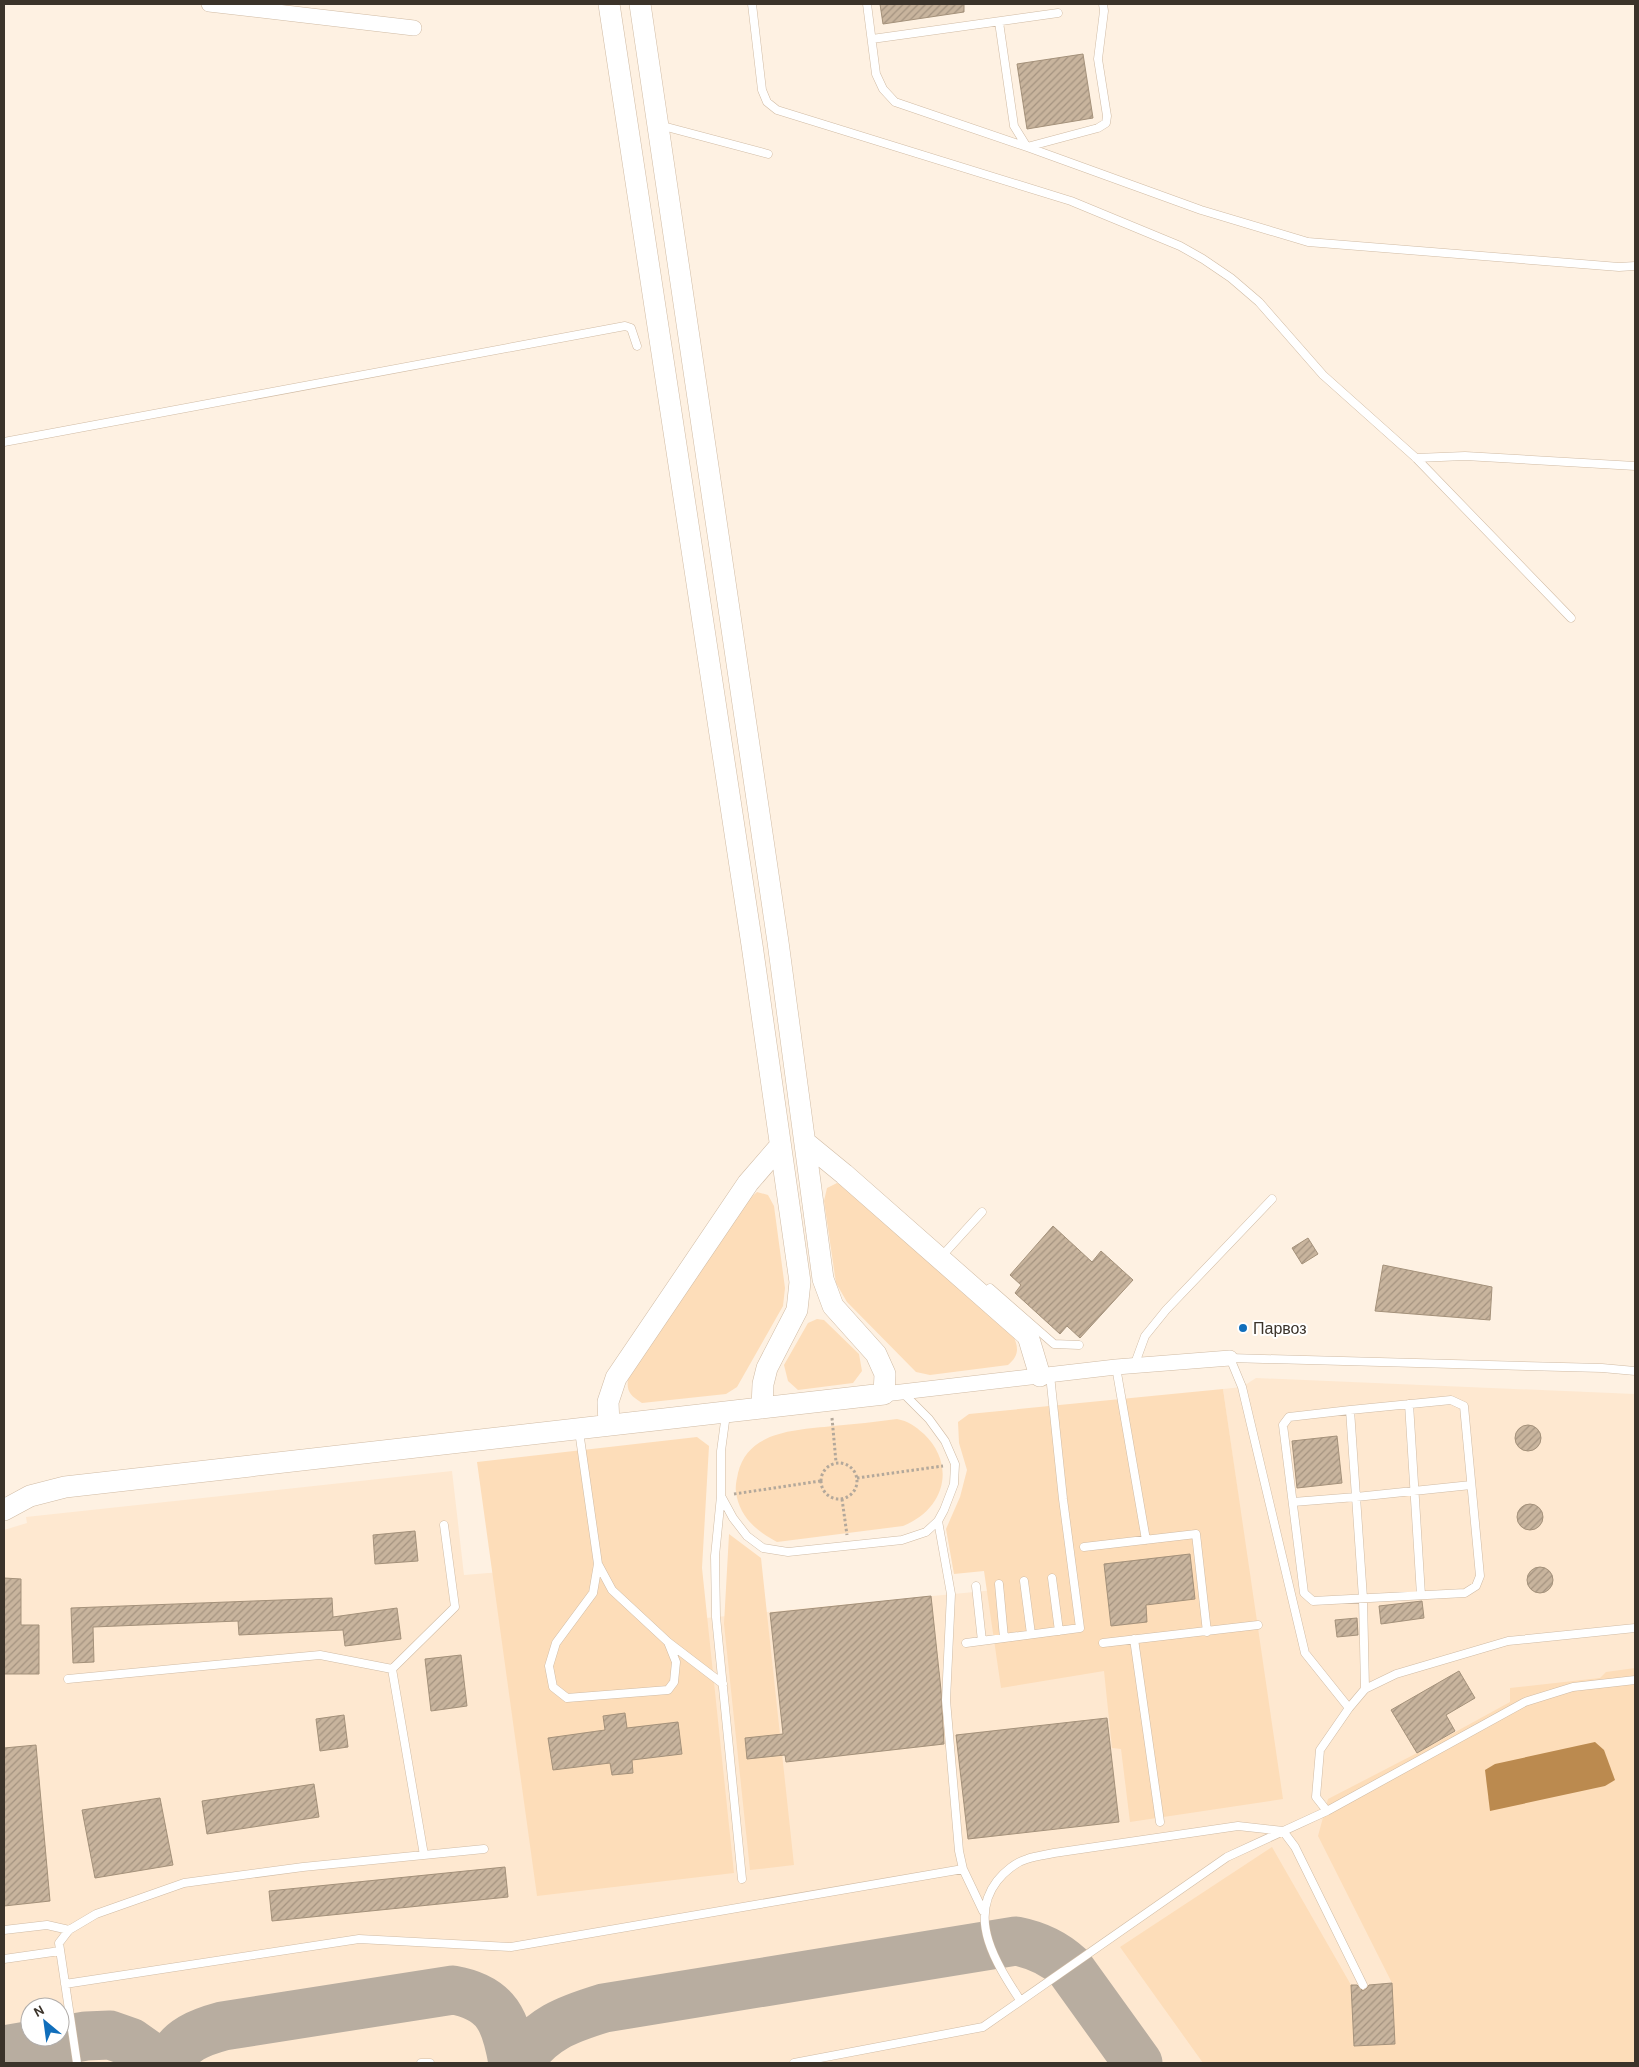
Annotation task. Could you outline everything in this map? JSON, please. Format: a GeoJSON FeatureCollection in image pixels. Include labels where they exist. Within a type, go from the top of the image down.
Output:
{"type":"FeatureCollection","features":[{"type":"Feature","properties":{"kind":"street"},"geometry":{"type":"LineString","coordinates":[[209,4],[414,28]]}},
{"type":"Feature","properties":{"kind":"street"},"geometry":{"type":"LineString","coordinates":[[609,4],[752,945],[800,1282],[797,1310],[765,1376],[762,1408]]}},
{"type":"Feature","properties":{"kind":"street"},"geometry":{"type":"LineString","coordinates":[[640,4],[778,942],[824,1278],[833,1306],[876,1354],[893,1393]]}},
{"type":"Feature","properties":{"kind":"street"},"geometry":{"type":"LineString","coordinates":[[805,1142],[1028,1336],[1045,1375]]}},
{"type":"Feature","properties":{"kind":"street"},"geometry":{"type":"LineString","coordinates":[[609,1425],[608,1402],[616,1378],[748,1183],[780,1146]]}},
{"type":"Feature","properties":{"kind":"street"},"geometry":{"type":"LineString","coordinates":[[4,1510],[30,1496],[65,1487],[1116,1367],[1230,1358]]}},
{"type":"Feature","properties":{"kind":"lane"},"geometry":{"type":"LineString","coordinates":[[752,4],[762,90],[767,102],[776,110],[1071,201],[1180,246],[1231,278],[1258,302],[1323,375],[1416,458],[1571,618]]}},
{"type":"Feature","properties":{"kind":"lane"},"geometry":{"type":"LineString","coordinates":[[867,4],[876,74],[883,89],[895,102],[1201,210],[1308,242],[1619,267],[1635,266]]}},
{"type":"Feature","properties":{"kind":"lane"},"geometry":{"type":"LineString","coordinates":[[1027,147],[1098,128],[1106,123],[1107,116],[1098,59],[1104,11],[1103,4]]}},
{"type":"Feature","properties":{"kind":"lane"},"geometry":{"type":"LineString","coordinates":[[872,39],[1058,14]]}},
{"type":"Feature","properties":{"kind":"lane"},"geometry":{"type":"LineString","coordinates":[[999,22],[1014,126],[1027,147]]}},
{"type":"Feature","properties":{"kind":"lane"},"geometry":{"type":"LineString","coordinates":[[657,124],[768,154]]}},
{"type":"Feature","properties":{"kind":"lane"},"geometry":{"type":"LineString","coordinates":[[4,442],[625,326],[631,328],[637,346]]}},
{"type":"Feature","properties":{"kind":"lane"},"geometry":{"type":"LineString","coordinates":[[1416,458],[1465,456],[1635,466]]}},
{"type":"Feature","properties":{"kind":"lane"},"geometry":{"type":"LineString","coordinates":[[1134,1366],[1145,1336],[1166,1310],[1272,1199]]}},
{"type":"Feature","properties":{"kind":"lane"},"geometry":{"type":"LineString","coordinates":[[940,1258],[982,1212]]}},
{"type":"Feature","properties":{"kind":"lane"},"geometry":{"type":"LineString","coordinates":[[982,1281],[1054,1344],[1080,1345]]}},
{"type":"Feature","properties":{"kind":"lane"},"geometry":{"type":"LineString","coordinates":[[1349,1708],[1305,1653],[1242,1386],[1230,1358],[1592,1368],[1635,1371]]}},
{"type":"Feature","properties":{"kind":"lane"},"geometry":{"type":"LineString","coordinates":[[1116,1367],[1146,1540]]}},
{"type":"Feature","properties":{"kind":"lane"},"geometry":{"type":"LineString","coordinates":[[966,1643],[1080,1628],[1045,1375]]}},
{"type":"Feature","properties":{"kind":"lane"},"geometry":{"type":"LineString","coordinates":[[721,1496],[747,1536],[763,1548],[788,1552],[902,1540],[926,1532],[938,1521],[944,1510],[954,1484],[955,1464],[945,1441],[928,1418],[893,1393]]}},
{"type":"Feature","properties":{"kind":"lane"},"geometry":{"type":"LineString","coordinates":[[1451,1400],[1464,1406],[1480,1576],[1476,1586],[1465,1593],[1312,1601],[1304,1593],[1283,1425],[1289,1417],[1350,1410],[1451,1400]]}},
{"type":"Feature","properties":{"kind":"lane"},"geometry":{"type":"LineString","coordinates":[[1409,1404],[1421,1595]]}},
{"type":"Feature","properties":{"kind":"lane"},"geometry":{"type":"LineString","coordinates":[[1350,1410],[1364,1598],[1365,1689]]}},
{"type":"Feature","properties":{"kind":"lane"},"geometry":{"type":"LineString","coordinates":[[726,1412],[721,1451],[721,1496],[715,1556],[716,1618],[742,1879]]}},
{"type":"Feature","properties":{"kind":"lane"},"geometry":{"type":"LineString","coordinates":[[579,1429],[598,1564],[593,1593],[556,1643],[549,1666],[553,1687],[567,1698],[668,1690],[674,1682],[676,1662],[668,1642]]}},
{"type":"Feature","properties":{"kind":"lane"},"geometry":{"type":"LineString","coordinates":[[1293,1502],[1471,1485]]}},
{"type":"Feature","properties":{"kind":"lane"},"geometry":{"type":"LineString","coordinates":[[938,1521],[951,1594],[946,1700],[959,1850],[963,1869],[983,1911],[990,1945],[998,1966],[1020,2000]]}},
{"type":"Feature","properties":{"kind":"lane"},"geometry":{"type":"LineString","coordinates":[[392,1669],[455,1607],[444,1525]]}},
{"type":"Feature","properties":{"kind":"lane"},"geometry":{"type":"LineString","coordinates":[[1084,1547],[1196,1534],[1208,1632]]}},
{"type":"Feature","properties":{"kind":"lane"},"geometry":{"type":"LineString","coordinates":[[598,1564],[612,1590],[668,1642],[723,1684]]}},
{"type":"Feature","properties":{"kind":"lane"},"geometry":{"type":"LineString","coordinates":[[1052,1578],[1059,1631]]}},
{"type":"Feature","properties":{"kind":"lane"},"geometry":{"type":"LineString","coordinates":[[1024,1581],[1031,1634]]}},
{"type":"Feature","properties":{"kind":"lane"},"geometry":{"type":"LineString","coordinates":[[999,1584],[1004,1638]]}},
{"type":"Feature","properties":{"kind":"lane"},"geometry":{"type":"LineString","coordinates":[[976,1586],[982,1640]]}},
{"type":"Feature","properties":{"kind":"lane"},"geometry":{"type":"LineString","coordinates":[[1103,1643],[1258,1625]]}},
{"type":"Feature","properties":{"kind":"lane"},"geometry":{"type":"LineString","coordinates":[[1327,1811],[1316,1797],[1320,1750],[1349,1708],[1365,1689],[1396,1674],[1508,1642],[1635,1628]]}},
{"type":"Feature","properties":{"kind":"lane"},"geometry":{"type":"LineString","coordinates":[[1134,1639],[1160,1822]]}},
{"type":"Feature","properties":{"kind":"lane"},"geometry":{"type":"LineString","coordinates":[[68,1678],[320,1655],[392,1669]]}},
{"type":"Feature","properties":{"kind":"lane"},"geometry":{"type":"LineString","coordinates":[[392,1669],[424,1855]]}},
{"type":"Feature","properties":{"kind":"lane"},"geometry":{"type":"LineString","coordinates":[[794,2063],[983,2028],[1020,2000],[1227,1857],[1327,1811],[1525,1702],[1574,1687],[1635,1680]]}},
{"type":"Feature","properties":{"kind":"lane"},"geometry":{"type":"LineString","coordinates":[[983,1911],[992,1888],[1003,1874],[1025,1859],[1238,1826],[1283,1831],[1295,1847],[1363,1985]]}},
{"type":"Feature","properties":{"kind":"lane"},"geometry":{"type":"LineString","coordinates":[[77,2063],[59,1943],[69,1930],[96,1914],[184,1883],[303,1867],[484,1849]]}},
{"type":"Feature","properties":{"kind":"lane"},"geometry":{"type":"LineString","coordinates":[[65,1984],[360,1939],[511,1947],[963,1869]]}},
{"type":"Feature","properties":{"kind":"lane"},"geometry":{"type":"LineString","coordinates":[[4,1930],[47,1924],[69,1930]]}},
{"type":"Feature","properties":{"kind":"lane"},"geometry":{"type":"LineString","coordinates":[[4,1959],[60,1951]]}},
{"type":"Feature","properties":{"kind":"lane"},"geometry":{"type":"LineString","coordinates":[[421,2063],[430,2063]]}},
{"type":"Feature","properties":{"kind":"path"},"geometry":{"type":"LineString","coordinates":[[830,1400],[836,1462]]}},
{"type":"Feature","properties":{"kind":"path"},"geometry":{"type":"LineString","coordinates":[[836,1462],[848,1464],[857,1478],[857,1484],[852,1494],[842,1499],[829,1496],[820,1481],[825,1468],[836,1462]]}},
{"type":"Feature","properties":{"kind":"path"},"geometry":{"type":"LineString","coordinates":[[857,1478],[955,1464]]}},
{"type":"Feature","properties":{"kind":"path"},"geometry":{"type":"LineString","coordinates":[[721,1496],[820,1481]]}},
{"type":"Feature","properties":{"kind":"path"},"geometry":{"type":"LineString","coordinates":[[842,1499],[849,1546]]}},
{"type":"Feature","properties":{"kind":"shaded area"},"geometry":{"type":"Polygon","coordinates":[[[837,1183],[848,1188],[1013,1335],[1017,1352],[1012,1362],[1008,1365],[930,1375],[916,1372],[847,1302],[836,1283],[824,1201],[827,1188],[837,1183]]]}},
{"type":"Feature","properties":{"kind":"shaded area"},"geometry":{"type":"Polygon","coordinates":[[[757,1192],[768,1195],[774,1206],[785,1288],[783,1306],[737,1387],[726,1394],[642,1403],[633,1397],[629,1391],[629,1373],[748,1200],[757,1192]]]}},
{"type":"Feature","properties":{"kind":"shaded area"},"geometry":{"type":"Polygon","coordinates":[[[817,1319],[824,1320],[859,1354],[862,1371],[853,1383],[798,1390],[788,1381],[784,1365],[808,1323],[817,1319]]]}},
{"type":"Feature","properties":{"kind":"shaded area"},"geometry":{"type":"Polygon","coordinates":[[[1256,1378],[1635,1394],[1635,2063],[4,2063],[4,1530],[27,1523],[26,1517],[452,1471],[464,1575],[598,1564],[685,1620],[1027,1587],[1238,1494],[1223,1389],[1242,1387],[1256,1378]]]}},
{"type":"Feature","properties":{"kind":"shaded area"},"geometry":{"type":"Polygon","coordinates":[[[1223,1389],[1283,1799],[1130,1822],[1121,1749],[1112,1748],[1104,1671],[1001,1688],[984,1571],[954,1574],[946,1529],[960,1497],[967,1470],[959,1443],[958,1422],[969,1414],[1223,1389]]]}},
{"type":"Feature","properties":{"kind":"shaded area"},"geometry":{"type":"Polygon","coordinates":[[[897,1419],[911,1424],[924,1434],[934,1446],[943,1473],[941,1486],[936,1498],[917,1519],[903,1526],[777,1542],[756,1528],[745,1515],[736,1492],[738,1473],[744,1459],[752,1448],[763,1440],[790,1431],[897,1419]]]}},
{"type":"Feature","properties":{"kind":"shaded area"},"geometry":{"type":"Polygon","coordinates":[[[697,1437],[709,1446],[702,1568],[734,1873],[537,1896],[477,1462],[697,1437]]]}},
{"type":"Feature","properties":{"kind":"shaded area"},"geometry":{"type":"Polygon","coordinates":[[[729,1534],[761,1558],[794,1865],[750,1870],[724,1624],[729,1534]]]}},
{"type":"Feature","properties":{"kind":"shaded area"},"geometry":{"type":"Polygon","coordinates":[[[1635,1668],[1635,2063],[1203,2063],[1120,1947],[1272,1847],[1351,1985],[1354,2046],[1395,2044],[1392,1983],[1318,1836],[1328,1799],[1510,1702],[1510,1688],[1600,1678],[1606,1672],[1635,1668]]]}},
{"type":"Feature","properties":{"kind":"shaded area"},"geometry":{"type":"Polygon","coordinates":[[[1595,1742],[1604,1750],[1615,1780],[1605,1786],[1490,1811],[1485,1770],[1495,1764],[1595,1742]]]}},
{"type":"Feature","properties":{"kind":"building"},"geometry":{"type":"Polygon","coordinates":[[[880,4],[964,4],[964,12],[883,24],[880,4]]]}},
{"type":"Feature","properties":{"kind":"building"},"geometry":{"type":"Polygon","coordinates":[[[1083,54],[1093,118],[1027,129],[1017,64],[1083,54]]]}},
{"type":"Feature","properties":{"kind":"building"},"geometry":{"type":"Polygon","coordinates":[[[1053,1226],[1092,1262],[1101,1251],[1133,1280],[1080,1338],[1067,1326],[1060,1334],[1015,1293],[1021,1285],[1010,1275],[1053,1226]]]}},
{"type":"Feature","properties":{"kind":"building"},"geometry":{"type":"Polygon","coordinates":[[[1308,1238],[1318,1254],[1302,1264],[1292,1248],[1308,1238]]]}},
{"type":"Feature","properties":{"kind":"building"},"geometry":{"type":"Polygon","coordinates":[[[1383,1265],[1492,1287],[1490,1320],[1375,1311],[1383,1265]]]}},
{"type":"Feature","properties":{"kind":"building"},"geometry":{"type":"Polygon","coordinates":[[[1528,1425],[1537,1429],[1541,1438],[1537,1447],[1528,1451],[1519,1447],[1515,1438],[1519,1429],[1528,1425]]]}},
{"type":"Feature","properties":{"kind":"building"},"geometry":{"type":"Polygon","coordinates":[[[1337,1436],[1342,1483],[1297,1488],[1292,1441],[1337,1436]]]}},
{"type":"Feature","properties":{"kind":"building"},"geometry":{"type":"Polygon","coordinates":[[[1530,1504],[1539,1508],[1543,1517],[1539,1526],[1530,1530],[1521,1526],[1517,1517],[1521,1508],[1530,1504]]]}},
{"type":"Feature","properties":{"kind":"building"},"geometry":{"type":"Polygon","coordinates":[[[415,1531],[418,1561],[375,1564],[373,1535],[415,1531]]]}},
{"type":"Feature","properties":{"kind":"building"},"geometry":{"type":"Polygon","coordinates":[[[1190,1554],[1195,1599],[1146,1605],[1147,1622],[1111,1626],[1104,1564],[1190,1554]]]}},
{"type":"Feature","properties":{"kind":"building"},"geometry":{"type":"Polygon","coordinates":[[[1540,1567],[1549,1571],[1553,1580],[1549,1589],[1540,1593],[1531,1589],[1527,1580],[1531,1571],[1540,1567]]]}},
{"type":"Feature","properties":{"kind":"building"},"geometry":{"type":"Polygon","coordinates":[[[4,1578],[21,1579],[21,1625],[39,1625],[39,1674],[4,1674],[4,1578]]]}},
{"type":"Feature","properties":{"kind":"building"},"geometry":{"type":"Polygon","coordinates":[[[931,1596],[941,1690],[944,1744],[786,1762],[785,1755],[747,1759],[745,1738],[783,1734],[770,1613],[931,1596]]]}},
{"type":"Feature","properties":{"kind":"building"},"geometry":{"type":"Polygon","coordinates":[[[332,1598],[333,1617],[397,1608],[401,1639],[345,1646],[343,1630],[239,1635],[238,1621],[93,1627],[94,1662],[73,1663],[71,1608],[332,1598]]]}},
{"type":"Feature","properties":{"kind":"building"},"geometry":{"type":"Polygon","coordinates":[[[1422,1601],[1424,1618],[1381,1624],[1379,1606],[1422,1601]]]}},
{"type":"Feature","properties":{"kind":"building"},"geometry":{"type":"Polygon","coordinates":[[[1357,1618],[1358,1635],[1337,1637],[1335,1620],[1357,1618]]]}},
{"type":"Feature","properties":{"kind":"building"},"geometry":{"type":"Polygon","coordinates":[[[461,1655],[467,1706],[431,1711],[425,1659],[461,1655]]]}},
{"type":"Feature","properties":{"kind":"building"},"geometry":{"type":"Polygon","coordinates":[[[1459,1671],[1475,1698],[1446,1715],[1455,1731],[1417,1753],[1391,1710],[1459,1671]]]}},
{"type":"Feature","properties":{"kind":"building"},"geometry":{"type":"Polygon","coordinates":[[[625,1713],[627,1728],[678,1722],[682,1754],[632,1760],[633,1773],[612,1775],[610,1763],[553,1770],[548,1738],[605,1730],[603,1716],[625,1713]]]}},
{"type":"Feature","properties":{"kind":"building"},"geometry":{"type":"Polygon","coordinates":[[[344,1715],[348,1747],[320,1751],[316,1719],[344,1715]]]}},
{"type":"Feature","properties":{"kind":"building"},"geometry":{"type":"Polygon","coordinates":[[[1107,1718],[1119,1822],[968,1839],[956,1735],[1107,1718]]]}},
{"type":"Feature","properties":{"kind":"building"},"geometry":{"type":"Polygon","coordinates":[[[36,1745],[50,1901],[4,1906],[4,1748],[36,1745]]]}},
{"type":"Feature","properties":{"kind":"building"},"geometry":{"type":"Polygon","coordinates":[[[314,1784],[319,1817],[207,1834],[202,1801],[314,1784]]]}},
{"type":"Feature","properties":{"kind":"building"},"geometry":{"type":"Polygon","coordinates":[[[160,1798],[173,1865],[95,1878],[82,1810],[160,1798]]]}},
{"type":"Feature","properties":{"kind":"building"},"geometry":{"type":"Polygon","coordinates":[[[505,1867],[508,1897],[272,1921],[269,1891],[505,1867]]]}},
{"type":"Feature","properties":{"kind":"building"},"geometry":{"type":"Polygon","coordinates":[[[1392,1983],[1395,2044],[1354,2046],[1351,1985],[1357,1985],[1363,1991],[1369,1985],[1392,1983]]]}},
{"type":"Feature","properties":{"kind":"taxiway"},"geometry":{"type":"LineString","coordinates":[[519,2063],[527,2051],[545,2034],[578,2016],[604,2008],[1016,1941],[1044,1950],[1069,1967],[1138,2063]]}},
{"type":"Feature","properties":{"kind":"taxiway"},"geometry":{"type":"LineString","coordinates":[[170,2063],[179,2048],[191,2038],[223,2026],[453,1990],[480,1999],[497,2014],[507,2035],[513,2063]]}},
{"type":"Feature","properties":{"kind":"taxiway"},"geometry":{"type":"LineString","coordinates":[[4,2050],[86,2036],[110,2035],[130,2042],[147,2054],[154,2063]]}},
{"type":"Feature","properties":{"kind":"place","name":"Парвоз"},"geometry":{"type":"Point","coordinates":[1243,1328]}}]}
